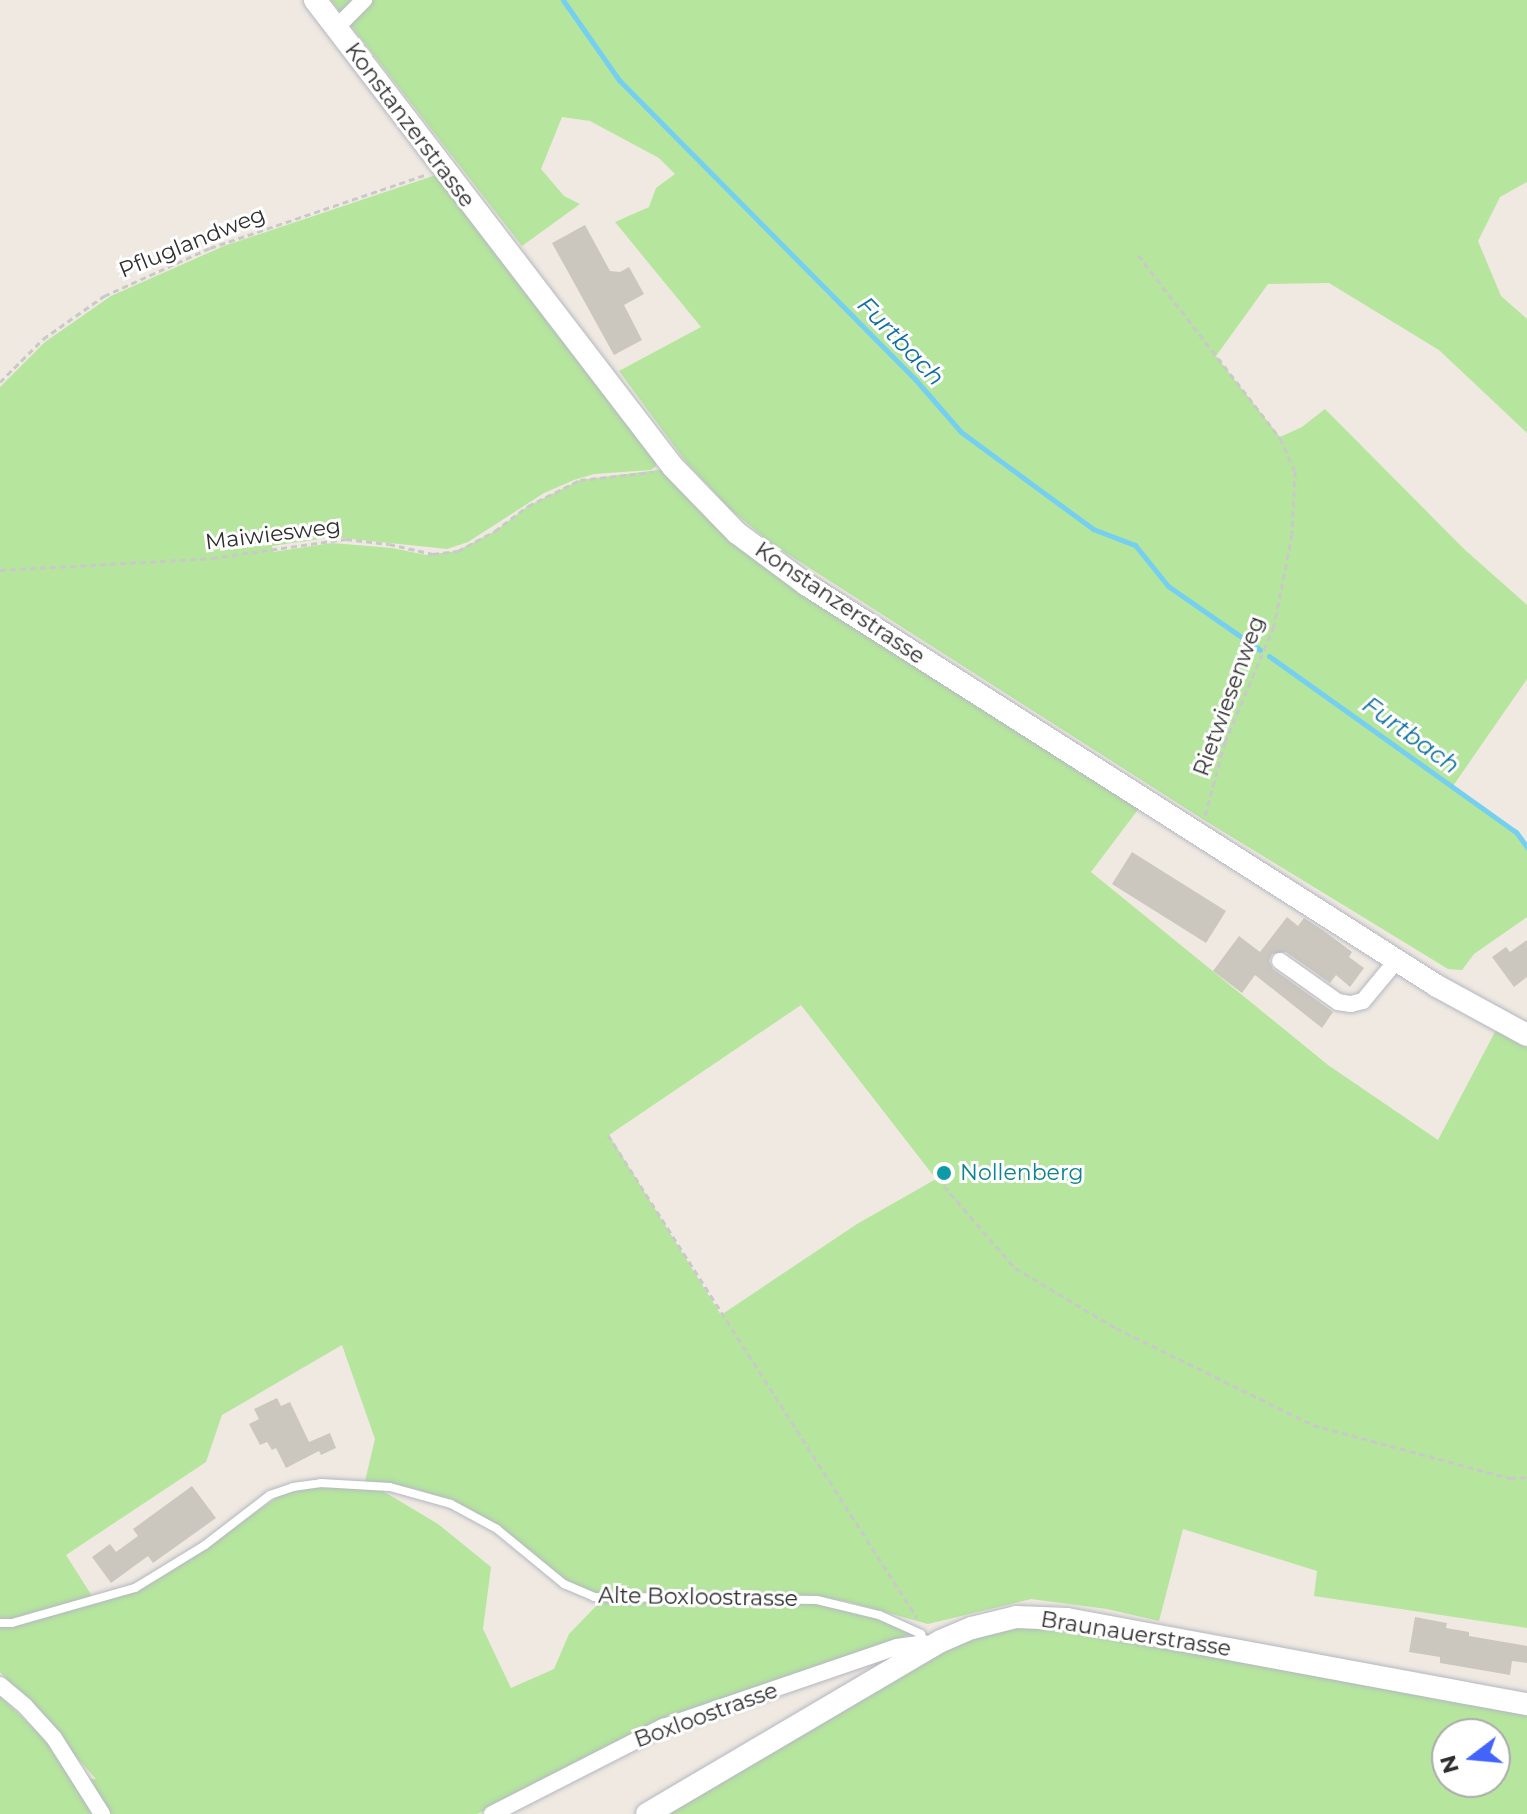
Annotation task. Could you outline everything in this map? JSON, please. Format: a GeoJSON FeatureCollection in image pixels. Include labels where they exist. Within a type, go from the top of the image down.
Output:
{"type":"FeatureCollection","features":[{"type":"Feature","properties":{"kind":"main road","name":"Konstanzerstrasse"},"geometry":{"type":"LineString","coordinates":[[315,0],[673,467],[728,525],[783,569],[1397,960],[1527,1035]]}},
{"type":"Feature","properties":{"kind":"main road","name":"Braunauerstrasse"},"geometry":{"type":"LineString","coordinates":[[647,1814],[926,1645],[988,1623],[1016,1617],[1054,1617],[1527,1704]]}},
{"type":"Feature","properties":{"kind":"street"},"geometry":{"type":"LineString","coordinates":[[336,28],[364,0]]}},
{"type":"Feature","properties":{"kind":"street"},"geometry":{"type":"LineString","coordinates":[[1280,961],[1338,1002],[1351,1004],[1363,1001],[1397,960]]}},
{"type":"Feature","properties":{"kind":"street","name":"Boxloostrasse"},"geometry":{"type":"LineString","coordinates":[[492,1814],[663,1727],[897,1647],[926,1645]]}},
{"type":"Feature","properties":{"kind":"street"},"geometry":{"type":"LineString","coordinates":[[0,1685],[25,1706],[54,1738],[102,1814]]}},
{"type":"Feature","properties":{"kind":"lane","name":"Alte Boxloostrasse"},"geometry":{"type":"LineString","coordinates":[[0,1623],[12,1623],[135,1588],[205,1545],[270,1495],[293,1487],[321,1483],[390,1487],[451,1504],[497,1529],[564,1584],[594,1597],[817,1600],[879,1615],[921,1634],[926,1645]]}},
{"type":"Feature","properties":{"kind":"path","name":"Pfluglandweg"},"geometry":{"type":"LineString","coordinates":[[0,382],[43,339],[104,296],[210,248],[422,177]]}},
{"type":"Feature","properties":{"kind":"path","name":"Rietwiesenweg"},"geometry":{"type":"LineString","coordinates":[[1138,255],[1286,447],[1293,464],[1296,494],[1274,626],[1225,742],[1198,832]]}},
{"type":"Feature","properties":{"kind":"path","name":"Maiwiesweg"},"geometry":{"type":"LineString","coordinates":[[0,570],[212,558],[346,539],[433,554],[458,551],[495,531],[528,506],[580,480],[673,467]]}},
{"type":"Feature","properties":{"kind":"path"},"geometry":{"type":"LineString","coordinates":[[608,1135],[917,1618]]}},
{"type":"Feature","properties":{"kind":"path"},"geometry":{"type":"LineString","coordinates":[[937,1178],[1015,1268],[1116,1328],[1313,1425],[1510,1478],[1527,1477]]}},
{"type":"Feature","properties":{"kind":"green space"},"geometry":{"type":"Polygon","coordinates":[[[331,0],[1527,0],[1527,182],[1500,197],[1478,241],[1501,296],[1527,319],[1527,433],[1439,350],[1329,283],[1268,284],[1216,356],[1280,437],[1302,427],[1325,409],[1464,549],[1527,605],[1527,679],[1453,786],[1516,832],[1527,847],[1527,917],[1474,954],[1462,970],[1448,969],[1204,820],[772,544],[730,509],[686,462],[619,371],[701,327],[615,222],[649,207],[656,188],[675,174],[659,158],[590,121],[562,117],[541,169],[564,196],[580,204],[522,246],[331,0]]]}},
{"type":"Feature","properties":{"kind":"green space"},"geometry":{"type":"Polygon","coordinates":[[[439,174],[655,457],[656,466],[651,470],[594,474],[544,493],[468,542],[447,549],[333,537],[272,546],[273,552],[332,543],[392,548],[426,555],[457,551],[495,531],[528,506],[580,480],[665,469],[680,490],[752,558],[820,606],[1146,799],[1091,872],[1328,1065],[1438,1140],[1496,1030],[1527,1047],[1527,1628],[1314,1596],[1317,1571],[1183,1529],[1159,1621],[1107,1609],[1031,1599],[928,1624],[845,1601],[780,1595],[590,1593],[565,1580],[515,1539],[470,1509],[416,1489],[365,1481],[375,1439],[342,1345],[222,1415],[206,1462],[66,1555],[97,1604],[162,1577],[282,1494],[308,1488],[338,1488],[383,1491],[438,1524],[491,1567],[483,1629],[511,1688],[554,1669],[569,1634],[603,1599],[800,1601],[866,1614],[911,1634],[736,1697],[477,1814],[111,1814],[88,1779],[96,1779],[0,1672],[0,387],[45,342],[111,296],[224,246],[439,174]],[[801,1005],[609,1135],[721,1315],[857,1224],[936,1179],[801,1005]]]}},
{"type":"Feature","properties":{"kind":"green space"},"geometry":{"type":"Polygon","coordinates":[[[1022,1624],[1058,1626],[1527,1711],[1527,1814],[663,1814],[963,1639],[1022,1624]]]}},
{"type":"Feature","properties":{"kind":"green space"},"geometry":{"type":"Polygon","coordinates":[[[0,1696],[48,1742],[93,1814],[0,1814],[0,1696]]]}},
{"type":"Feature","properties":{"kind":"building"},"geometry":{"type":"Polygon","coordinates":[[[585,225],[610,271],[620,272],[629,267],[644,294],[624,305],[642,340],[614,355],[552,243],[585,225]]]}},
{"type":"Feature","properties":{"kind":"building"},"geometry":{"type":"Polygon","coordinates":[[[1132,852],[1226,911],[1206,943],[1112,884],[1132,852]]]}},
{"type":"Feature","properties":{"kind":"building"},"geometry":{"type":"Polygon","coordinates":[[[1287,917],[1298,926],[1304,918],[1324,931],[1352,952],[1349,957],[1364,968],[1350,987],[1336,975],[1330,983],[1286,952],[1272,954],[1269,961],[1273,969],[1333,1012],[1322,1028],[1255,975],[1242,993],[1213,971],[1239,936],[1260,952],[1287,917]]]}},
{"type":"Feature","properties":{"kind":"building"},"geometry":{"type":"Polygon","coordinates":[[[1527,940],[1527,977],[1514,987],[1492,957],[1506,947],[1510,952],[1527,940]]]}},
{"type":"Feature","properties":{"kind":"building"},"geometry":{"type":"Polygon","coordinates":[[[277,1398],[281,1406],[290,1402],[309,1442],[330,1433],[336,1448],[321,1455],[319,1451],[286,1468],[276,1448],[272,1450],[267,1442],[260,1445],[249,1424],[259,1419],[254,1409],[277,1398]]]}},
{"type":"Feature","properties":{"kind":"building"},"geometry":{"type":"Polygon","coordinates":[[[192,1486],[216,1518],[153,1563],[148,1556],[111,1583],[92,1557],[110,1544],[116,1552],[138,1536],[133,1529],[192,1486]]]}},
{"type":"Feature","properties":{"kind":"building"},"geometry":{"type":"Polygon","coordinates":[[[1415,1617],[1447,1623],[1446,1628],[1469,1632],[1469,1636],[1527,1646],[1527,1663],[1512,1661],[1510,1675],[1440,1663],[1440,1657],[1409,1652],[1415,1617]]]}},
{"type":"Feature","properties":{"kind":"waterway","name":"Furtbach"},"geometry":{"type":"LineString","coordinates":[[563,0],[619,80],[915,379],[961,432],[1093,529],[1135,545],[1168,586],[1260,650]]}},
{"type":"Feature","properties":{"kind":"waterway","name":"Furtbach"},"geometry":{"type":"LineString","coordinates":[[1269,656],[1516,832],[1527,847]]}},
{"type":"Feature","properties":{"kind":"place","name":"Nollenberg"},"geometry":{"type":"Point","coordinates":[944,1173]}}]}
